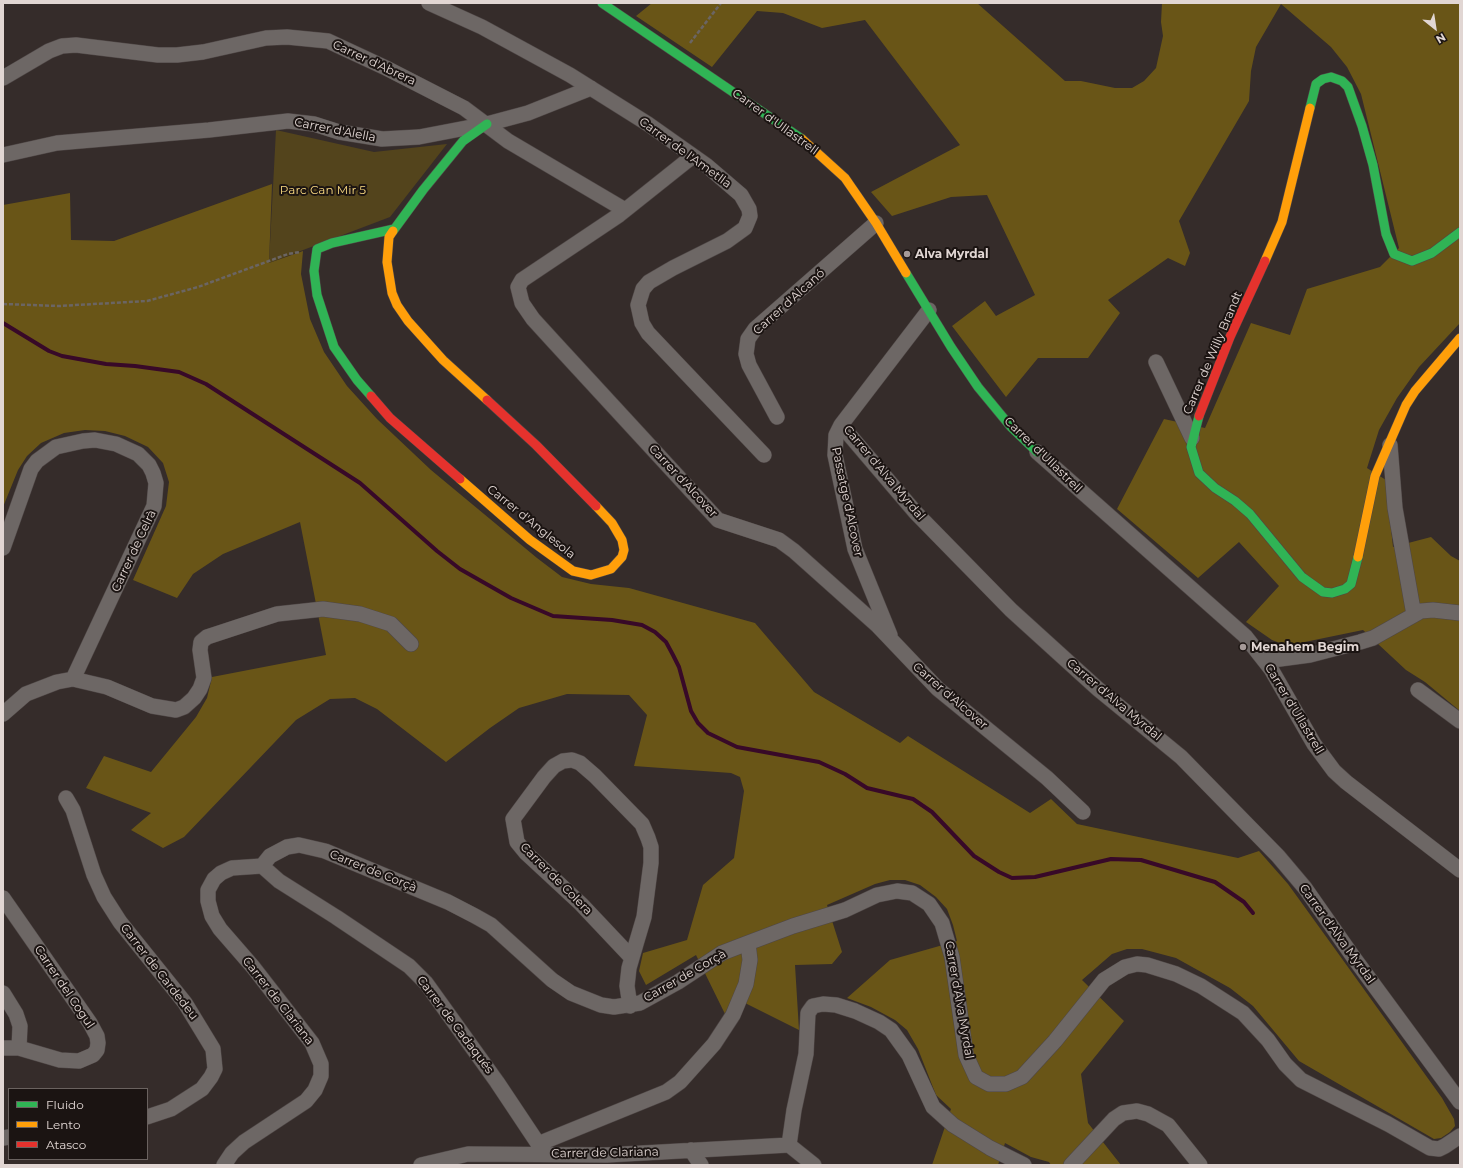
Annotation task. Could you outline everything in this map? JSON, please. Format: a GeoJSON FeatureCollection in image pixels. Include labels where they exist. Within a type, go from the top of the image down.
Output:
{"type":"FeatureCollection","features":[{"type":"Feature","properties":{"kind":"street","name":"Carrer de l'Ametlla"},"geometry":{"type":"LineString","coordinates":[[429,3],[530,52],[591,88],[693,156],[723,178],[741,195],[749,209],[749,222],[745,228],[727,241],[673,268],[649,282],[640,296],[638,305],[642,323],[648,332],[764,455]]}},
{"type":"Feature","properties":{"kind":"street","name":"Carrer d'Ullastrell"},"geometry":{"type":"LineString","coordinates":[[602,3],[808,143],[845,178],[876,223],[928,310],[978,387],[1011,428],[1245,636],[1265,660],[1314,744],[1334,771],[1346,782],[1460,870]]}},
{"type":"Feature","properties":{"kind":"street","name":"Carrer d'Abrera"},"geometry":{"type":"LineString","coordinates":[[3,78],[49,51],[62,46],[76,45],[158,55],[177,55],[203,52],[266,38],[287,37],[328,41],[342,46],[464,108],[508,141],[625,210]]}},
{"type":"Feature","properties":{"kind":"street","name":"Carrer de Willy Brandt"},"geometry":{"type":"LineString","coordinates":[[1460,232],[1432,253],[1412,261],[1394,254],[1386,234],[1376,180],[1362,126],[1348,87],[1342,81],[1331,77],[1322,79],[1316,84],[1282,222],[1201,408],[1192,438],[1191,447],[1200,473],[1215,488],[1235,501],[1250,514],[1302,577],[1323,592],[1332,593],[1345,589],[1351,584],[1354,575],[1369,498],[1375,476],[1406,406],[1415,391],[1460,338]]}},
{"type":"Feature","properties":{"kind":"street","name":"Carrer d'Alella"},"geometry":{"type":"LineString","coordinates":[[3,155],[57,143],[288,121],[314,124],[339,132],[382,138],[419,137],[487,124],[528,113],[591,88]]}},
{"type":"Feature","properties":{"kind":"street","name":"Carrer d'Anglesola"},"geometry":{"type":"LineString","coordinates":[[317,249],[314,271],[317,294],[334,347],[349,369],[379,406],[421,446],[553,558],[573,571],[584,574],[599,574],[611,569],[622,557],[624,550],[622,540],[612,523],[536,445],[443,360],[421,336],[397,305],[392,293],[387,262],[389,237],[463,141],[487,124]]}},
{"type":"Feature","properties":{"kind":"street","name":"Carrer d'Alcover"},"geometry":{"type":"LineString","coordinates":[[693,156],[625,210],[522,280],[518,287],[522,303],[533,319],[718,520],[767,536],[784,544],[847,598],[938,689],[1041,774],[1083,812]]}},
{"type":"Feature","properties":{"kind":"street","name":"Carrer d'Alcanó"},"geometry":{"type":"LineString","coordinates":[[777,417],[749,365],[746,354],[748,339],[756,329],[876,223]]}},
{"type":"Feature","properties":{"kind":"street"},"geometry":{"type":"LineString","coordinates":[[317,249],[332,243],[394,229]]}},
{"type":"Feature","properties":{"kind":"street","name":"Carrer d'Alva Myrdal"},"geometry":{"type":"LineString","coordinates":[[928,310],[841,425],[916,513],[1011,610],[1098,689],[1181,757],[1278,856],[1305,888],[1354,958],[1460,1102]]}},
{"type":"Feature","properties":{"kind":"street"},"geometry":{"type":"LineString","coordinates":[[1156,362],[1192,438]]}},
{"type":"Feature","properties":{"kind":"street","name":"Passatge d'Alcover"},"geometry":{"type":"LineString","coordinates":[[841,425],[836,435],[835,455],[855,549],[894,645]]}},
{"type":"Feature","properties":{"kind":"street","name":"Carrer de Celrà"},"geometry":{"type":"LineString","coordinates":[[3,548],[31,469],[37,461],[56,448],[83,441],[95,440],[129,449],[138,454],[149,465],[156,483],[154,506],[73,679]]}},
{"type":"Feature","properties":{"kind":"street"},"geometry":{"type":"LineString","coordinates":[[1390,444],[1395,508],[1414,615]]}},
{"type":"Feature","properties":{"kind":"street"},"geometry":{"type":"LineString","coordinates":[[3,714],[26,694],[57,682],[73,679],[107,687],[152,706],[176,710],[184,707],[194,698],[200,689],[204,678],[200,650],[201,642],[207,637],[277,614],[323,609],[360,614],[391,624],[411,644]]}},
{"type":"Feature","properties":{"kind":"street"},"geometry":{"type":"LineString","coordinates":[[1265,660],[1310,655],[1360,642],[1372,638],[1414,615],[1433,610],[1460,613]]}},
{"type":"Feature","properties":{"kind":"street"},"geometry":{"type":"LineString","coordinates":[[1418,690],[1460,721]]}},
{"type":"Feature","properties":{"kind":"street","name":"Carrer de Colera"},"geometry":{"type":"LineString","coordinates":[[630,1006],[627,986],[629,968],[632,958],[644,917],[651,863],[648,838],[638,820],[595,776],[580,763],[572,760],[563,761],[554,766],[544,777],[513,818],[518,842],[526,852],[581,904],[632,958]]}},
{"type":"Feature","properties":{"kind":"street","name":"Carrer de Cardedeu"},"geometry":{"type":"LineString","coordinates":[[66,798],[73,810],[94,876],[104,897],[120,922],[185,1004],[213,1049],[215,1069],[211,1077],[202,1088],[171,1109],[148,1117]]}},
{"type":"Feature","properties":{"kind":"street","name":"Carrer de Corçà"},"geometry":{"type":"LineString","coordinates":[[262,866],[270,856],[287,847],[299,845],[325,851],[448,902],[492,925],[552,980],[571,992],[601,1005],[614,1007],[630,1006],[656,995],[722,953],[748,944]]}},
{"type":"Feature","properties":{"kind":"street","name":"Carrer de Cadaqués"},"geometry":{"type":"LineString","coordinates":[[262,866],[279,881],[409,966],[426,983],[541,1149]]}},
{"type":"Feature","properties":{"kind":"street","name":"Carrer de Clariana"},"geometry":{"type":"LineString","coordinates":[[224,1165],[232,1153],[244,1142],[306,1101],[315,1090],[321,1076],[321,1064],[312,1043],[254,967],[220,929],[212,916],[208,901],[208,890],[214,879],[221,873],[232,868],[262,866]]}},
{"type":"Feature","properties":{"kind":"street","name":"Carrer d'Alva Myrdal"},"geometry":{"type":"LineString","coordinates":[[748,944],[793,926],[845,910],[877,895],[897,891],[912,893],[929,904],[942,923],[952,957],[966,1055],[976,1077],[988,1084],[1006,1084],[1022,1077],[1055,1041],[1104,980],[1125,967],[1142,965],[1176,974],[1201,986],[1243,1013],[1268,1040],[1292,1072],[1306,1083],[1388,1124],[1430,1148],[1445,1146],[1460,1136]]}},
{"type":"Feature","properties":{"kind":"street","name":"Carrer del Cogul"},"geometry":{"type":"LineString","coordinates":[[3,898],[90,1023],[97,1036],[98,1044],[97,1050],[93,1055],[79,1061],[60,1060],[19,1048],[3,1048]]}},
{"type":"Feature","properties":{"kind":"street"},"geometry":{"type":"LineString","coordinates":[[541,1149],[666,1092],[680,1082],[714,1044],[733,1015],[746,984],[750,960],[748,944]]}},
{"type":"Feature","properties":{"kind":"street"},"geometry":{"type":"LineString","coordinates":[[3,993],[16,1014],[20,1026],[19,1048],[3,1055]]}},
{"type":"Feature","properties":{"kind":"street"},"geometry":{"type":"LineString","coordinates":[[814,1165],[790,1145],[794,1110],[806,1054],[808,1013],[813,1006],[822,1004],[836,1005],[855,1011],[879,1022],[891,1030],[909,1055],[933,1107],[953,1125],[990,1148],[1024,1165]]}},
{"type":"Feature","properties":{"kind":"street"},"geometry":{"type":"LineString","coordinates":[[1071,1165],[1114,1119],[1123,1113],[1137,1111],[1148,1114],[1168,1125],[1200,1165]]}},
{"type":"Feature","properties":{"kind":"street","name":"Carrer de Clariana"},"geometry":{"type":"LineString","coordinates":[[421,1165],[468,1154],[541,1149],[607,1155],[790,1145]]}},
{"type":"Feature","properties":{"kind":"street"},"geometry":{"type":"LineString","coordinates":[[690,1150],[701,1165]]}},
{"type":"Feature","properties":{"kind":"path"},"geometry":{"type":"LineString","coordinates":[[681,57],[695,35],[722,3]]}},
{"type":"Feature","properties":{"kind":"path"},"geometry":{"type":"LineString","coordinates":[[3,304],[59,306],[147,301],[198,287],[288,254],[317,249]]}},
{"type":"Feature","properties":{"kind":"green space","name":"Parc Can Mir 5"},"geometry":{"type":"Polygon","coordinates":[[[276,130],[374,152],[447,144],[390,217],[269,263],[276,130]]]}},
{"type":"Feature","properties":{"kind":"shaded area"},"geometry":{"type":"Polygon","coordinates":[[[652,3],[977,3],[1065,81],[1081,81],[1115,88],[1132,88],[1144,81],[1156,68],[1163,36],[1161,22],[1162,3],[1460,3],[1460,323],[1419,367],[1397,398],[1379,430],[1367,468],[1386,480],[1393,547],[1431,537],[1451,556],[1460,561],[1460,711],[1425,682],[1406,670],[1363,630],[1295,644],[1285,645],[1272,640],[1246,622],[1279,586],[1239,542],[1198,578],[1117,509],[1164,419],[1205,428],[1251,323],[1290,335],[1307,289],[1380,267],[1399,248],[1361,94],[1347,67],[1331,47],[1281,4],[1256,47],[1251,71],[1249,101],[1179,221],[1190,253],[1185,266],[1168,258],[1108,300],[1120,313],[1088,358],[1038,358],[1006,397],[952,326],[985,301],[996,316],[1035,295],[987,195],[951,197],[892,216],[871,192],[960,145],[865,20],[822,28],[783,13],[757,11],[712,67],[636,16],[652,3]]]}},
{"type":"Feature","properties":{"kind":"shaded area"},"geometry":{"type":"Polygon","coordinates":[[[272,184],[269,263],[303,251],[301,274],[310,319],[324,352],[347,386],[377,419],[431,470],[537,558],[562,577],[591,584],[629,588],[755,623],[814,692],[900,743],[908,736],[1030,813],[1051,799],[1077,824],[1238,858],[1259,851],[1288,884],[1442,1098],[1454,1119],[1455,1126],[1450,1132],[1441,1138],[1434,1139],[1299,1061],[1253,1006],[1230,988],[1176,958],[1142,949],[1127,949],[1112,954],[1082,980],[1124,1021],[1081,1074],[1088,1123],[1121,1165],[1051,1165],[1049,1162],[1031,1157],[1005,1143],[998,1165],[932,1165],[951,1109],[936,1095],[918,1049],[907,1030],[895,1020],[871,1007],[847,998],[890,960],[957,941],[947,909],[936,897],[920,885],[905,880],[890,880],[875,884],[827,905],[842,952],[832,964],[795,965],[799,1030],[733,997],[725,1014],[696,955],[646,985],[639,971],[643,953],[687,940],[703,885],[734,858],[744,791],[740,777],[731,773],[634,766],[647,715],[629,695],[567,694],[519,708],[446,762],[377,709],[355,698],[330,699],[296,720],[184,837],[163,848],[131,830],[151,813],[86,788],[104,756],[151,772],[196,717],[207,698],[212,677],[326,655],[300,522],[223,554],[193,574],[177,598],[133,580],[166,506],[169,482],[163,463],[148,447],[125,436],[105,431],[85,430],[64,433],[41,443],[27,456],[18,470],[3,507],[3,205],[70,193],[71,240],[114,241],[272,184]]]}},
{"type":"Feature","properties":{"kind":"waterway"},"geometry":{"type":"LineString","coordinates":[[3,323],[49,351],[62,356],[106,364],[179,372],[206,384],[360,483],[437,551],[460,569],[511,598],[553,616],[612,620],[642,625],[655,632],[666,642],[673,655],[679,667],[691,711],[698,723],[708,733],[737,747],[819,762],[845,774],[867,788],[913,799],[932,812],[974,856],[999,872],[1012,878],[1035,877],[1111,859],[1141,860],[1215,882],[1244,902],[1253,913]]}},
{"type":"Feature","properties":{"kind":"traffic: fast"},"geometry":{"type":"LineString","coordinates":[[602,3],[802,139]]}},
{"type":"Feature","properties":{"kind":"traffic: fast"},"geometry":{"type":"LineString","coordinates":[[1310,108],[1316,84],[1323,79],[1331,77],[1342,81],[1348,87],[1362,126],[1373,165],[1386,234],[1394,254],[1412,261],[1432,253],[1460,232]]}},
{"type":"Feature","properties":{"kind":"traffic: fast"},"geometry":{"type":"LineString","coordinates":[[393,231],[423,190],[463,141],[487,124]]}},
{"type":"Feature","properties":{"kind":"traffic: fast"},"geometry":{"type":"LineString","coordinates":[[371,396],[357,380],[334,347],[317,295],[314,271],[317,249],[332,243],[394,229]]}},
{"type":"Feature","properties":{"kind":"traffic: fast"},"geometry":{"type":"LineString","coordinates":[[906,273],[951,347],[978,387],[1011,427],[1037,452]]}},
{"type":"Feature","properties":{"kind":"traffic: fast"},"geometry":{"type":"LineString","coordinates":[[1199,416],[1191,447],[1199,473],[1215,488],[1235,501],[1250,514],[1302,577],[1323,592],[1332,593],[1345,589],[1351,584],[1358,557]]}},
{"type":"Feature","properties":{"kind":"traffic: slow"},"geometry":{"type":"LineString","coordinates":[[1265,261],[1282,222],[1310,108]]}},
{"type":"Feature","properties":{"kind":"traffic: slow"},"geometry":{"type":"LineString","coordinates":[[802,139],[845,178],[876,223],[906,273]]}},
{"type":"Feature","properties":{"kind":"traffic: slow"},"geometry":{"type":"LineString","coordinates":[[393,231],[389,237],[387,262],[392,293],[397,305],[408,321],[443,360],[487,400]]}},
{"type":"Feature","properties":{"kind":"traffic: slow"},"geometry":{"type":"LineString","coordinates":[[1358,557],[1375,476],[1406,405],[1415,391],[1460,338]]}},
{"type":"Feature","properties":{"kind":"traffic: slow"},"geometry":{"type":"LineString","coordinates":[[460,479],[530,540],[573,571],[591,575],[611,569],[622,557],[624,550],[622,540],[612,523],[596,506]]}},
{"type":"Feature","properties":{"kind":"traffic: jam"},"geometry":{"type":"LineString","coordinates":[[1199,416],[1230,337],[1265,261]]}},
{"type":"Feature","properties":{"kind":"traffic: jam"},"geometry":{"type":"LineString","coordinates":[[371,396],[390,418],[460,479]]}},
{"type":"Feature","properties":{"kind":"traffic: jam"},"geometry":{"type":"LineString","coordinates":[[487,400],[536,445],[596,506]]}},
{"type":"Feature","properties":{"kind":"place","name":"Alva Myrdal"},"geometry":{"type":"Point","coordinates":[907,254]}},
{"type":"Feature","properties":{"kind":"place","name":"Menahem Begim"},"geometry":{"type":"Point","coordinates":[1243,647]}}]}
